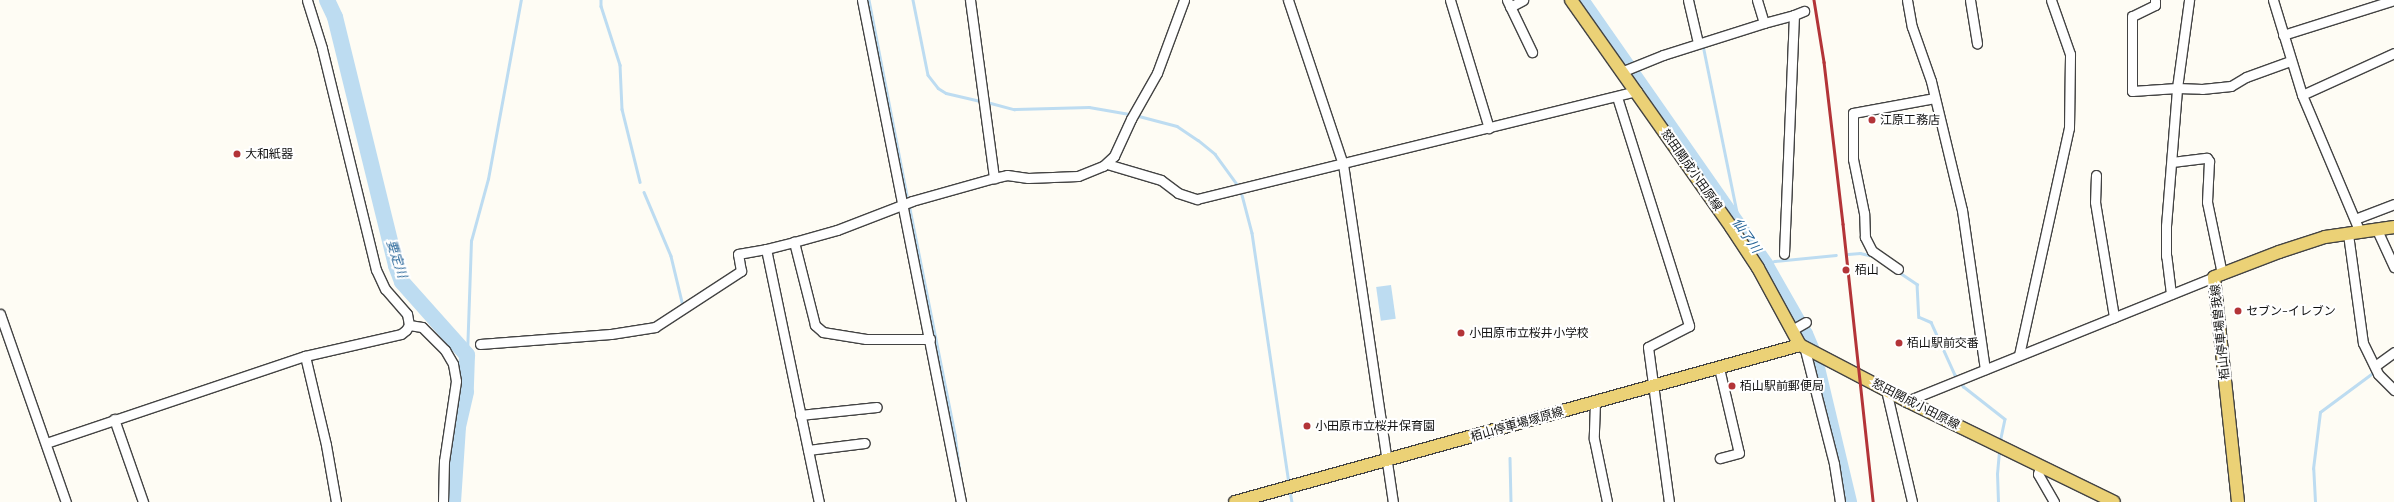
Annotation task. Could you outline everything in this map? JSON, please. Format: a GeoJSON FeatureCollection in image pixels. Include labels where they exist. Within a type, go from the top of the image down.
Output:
{"type":"FeatureCollection","features":[{"type":"Feature","properties":{"kind":"main road","name":"怒田開成小田原線"},"geometry":{"type":"LineString","coordinates":[[1571,0],[1623,71],[1746,250],[1802,346],[1907,401],[2114,502]]}},
{"type":"Feature","properties":{"kind":"main road","name":"栢山停車場曽我線"},"geometry":{"type":"LineString","coordinates":[[2238,502],[2218,276],[2308,242],[2394,227]]}},
{"type":"Feature","properties":{"kind":"main road","name":"栢山停車場塚原線"},"geometry":{"type":"LineString","coordinates":[[1235,502],[1251,500],[1387,460],[1802,346]]}},
{"type":"Feature","properties":{"kind":"street"},"geometry":{"type":"LineString","coordinates":[[307,0],[322,48],[376,270],[385,289],[407,314],[409,325]]}},
{"type":"Feature","properties":{"kind":"street"},"geometry":{"type":"LineString","coordinates":[[862,0],[906,204],[961,502]]}},
{"type":"Feature","properties":{"kind":"street"},"geometry":{"type":"LineString","coordinates":[[970,0],[983,95],[983,107],[994,178]]}},
{"type":"Feature","properties":{"kind":"street"},"geometry":{"type":"LineString","coordinates":[[480,344],[611,334],[655,327],[741,271],[738,254],[766,249],[837,230],[906,204],[994,178],[1007,175],[1048,178],[1078,176],[1094,171],[1107,164],[1114,156],[1131,119],[1157,73],[1184,0]]}},
{"type":"Feature","properties":{"kind":"street"},"geometry":{"type":"LineString","coordinates":[[1288,0],[1343,164],[1393,502]]}},
{"type":"Feature","properties":{"kind":"street"},"geometry":{"type":"LineString","coordinates":[[1450,0],[1489,128]]}},
{"type":"Feature","properties":{"kind":"street"},"geometry":{"type":"LineString","coordinates":[[1523,0],[1509,3],[1532,52]]}},
{"type":"Feature","properties":{"kind":"street"},"geometry":{"type":"LineString","coordinates":[[1688,0],[1698,43]]}},
{"type":"Feature","properties":{"kind":"street"},"geometry":{"type":"LineString","coordinates":[[1757,0],[1764,23]]}},
{"type":"Feature","properties":{"kind":"street"},"geometry":{"type":"LineString","coordinates":[[1907,0],[1912,26],[1935,98],[1962,210],[1985,369]]}},
{"type":"Feature","properties":{"kind":"street"},"geometry":{"type":"LineString","coordinates":[[1970,0],[1977,43]]}},
{"type":"Feature","properties":{"kind":"street"},"geometry":{"type":"LineString","coordinates":[[2019,355],[2069,128],[2070,54],[2051,0]]}},
{"type":"Feature","properties":{"kind":"street"},"geometry":{"type":"LineString","coordinates":[[2155,0],[2155,5],[2132,16],[2132,91],[2177,88],[2202,89],[2231,86],[2246,77],[2290,61]]}},
{"type":"Feature","properties":{"kind":"street"},"geometry":{"type":"LineString","coordinates":[[2171,294],[2166,256],[2166,233],[2177,88],[2189,0]]}},
{"type":"Feature","properties":{"kind":"street"},"geometry":{"type":"LineString","coordinates":[[2273,0],[2290,61],[2302,95],[2355,219],[2354,233],[2363,343],[2368,357],[2375,366],[2378,374],[2394,390]]}},
{"type":"Feature","properties":{"kind":"street"},"geometry":{"type":"LineString","coordinates":[[2283,35],[2394,0]]}},
{"type":"Feature","properties":{"kind":"street"},"geometry":{"type":"LineString","coordinates":[[1623,71],[1635,65],[1698,43],[1804,12]]}},
{"type":"Feature","properties":{"kind":"street"},"geometry":{"type":"LineString","coordinates":[[1784,254],[1794,15]]}},
{"type":"Feature","properties":{"kind":"street"},"geometry":{"type":"LineString","coordinates":[[2302,95],[2394,53]]}},
{"type":"Feature","properties":{"kind":"street"},"geometry":{"type":"LineString","coordinates":[[1107,164],[1161,180],[1178,193],[1197,199],[1637,91]]}},
{"type":"Feature","properties":{"kind":"street"},"geometry":{"type":"LineString","coordinates":[[1617,97],[1689,326],[1648,347],[1652,387],[1669,502]]}},
{"type":"Feature","properties":{"kind":"street"},"geometry":{"type":"LineString","coordinates":[[1898,269],[1872,251],[1866,237],[1864,213],[1853,159],[1853,113],[1935,98]]}},
{"type":"Feature","properties":{"kind":"street"},"geometry":{"type":"LineString","coordinates":[[1907,401],[2114,316],[2218,276],[2207,202],[2209,162],[2207,158],[2172,162]]}},
{"type":"Feature","properties":{"kind":"street"},"geometry":{"type":"LineString","coordinates":[[2096,175],[2095,202],[2114,316]]}},
{"type":"Feature","properties":{"kind":"street"},"geometry":{"type":"LineString","coordinates":[[2355,219],[2394,204]]}},
{"type":"Feature","properties":{"kind":"street"},"geometry":{"type":"LineString","coordinates":[[2377,230],[2394,267]]}},
{"type":"Feature","properties":{"kind":"street"},"geometry":{"type":"LineString","coordinates":[[794,242],[815,325],[823,332],[866,339],[930,339]]}},
{"type":"Feature","properties":{"kind":"street"},"geometry":{"type":"LineString","coordinates":[[766,249],[800,415],[820,502]]}},
{"type":"Feature","properties":{"kind":"street"},"geometry":{"type":"LineString","coordinates":[[0,314],[66,502]]}},
{"type":"Feature","properties":{"kind":"street"},"geometry":{"type":"LineString","coordinates":[[1792,330],[1806,322]]}},
{"type":"Feature","properties":{"kind":"street"},"geometry":{"type":"LineString","coordinates":[[46,443],[305,356],[401,334],[409,325]]}},
{"type":"Feature","properties":{"kind":"street"},"geometry":{"type":"LineString","coordinates":[[409,325],[422,327],[445,350],[453,364],[456,381],[444,461],[443,502]]}},
{"type":"Feature","properties":{"kind":"street"},"geometry":{"type":"LineString","coordinates":[[1802,346],[1834,464],[1840,502]]}},
{"type":"Feature","properties":{"kind":"street"},"geometry":{"type":"LineString","coordinates":[[2375,366],[2394,352]]}},
{"type":"Feature","properties":{"kind":"street"},"geometry":{"type":"LineString","coordinates":[[305,356],[326,445],[336,502]]}},
{"type":"Feature","properties":{"kind":"street"},"geometry":{"type":"LineString","coordinates":[[1719,368],[1739,453],[1720,458]]}},
{"type":"Feature","properties":{"kind":"street"},"geometry":{"type":"LineString","coordinates":[[1886,390],[1912,502]]}},
{"type":"Feature","properties":{"kind":"street"},"geometry":{"type":"LineString","coordinates":[[1595,402],[1594,438],[1607,502]]}},
{"type":"Feature","properties":{"kind":"street"},"geometry":{"type":"LineString","coordinates":[[800,415],[877,407]]}},
{"type":"Feature","properties":{"kind":"street"},"geometry":{"type":"LineString","coordinates":[[114,419],[143,502]]}},
{"type":"Feature","properties":{"kind":"street"},"geometry":{"type":"LineString","coordinates":[[808,450],[865,443]]}},
{"type":"Feature","properties":{"kind":"street"},"geometry":{"type":"LineString","coordinates":[[2040,467],[2038,474],[2054,502]]}},
{"type":"Feature","properties":{"kind":"water"},"geometry":{"type":"Polygon","coordinates":[[[1391,285],[1396,319],[1381,321],[1376,287],[1391,285]]]}},
{"type":"Feature","properties":{"kind":"waterway","name":"要定川"},"geometry":{"type":"LineString","coordinates":[[327,0],[335,17],[396,266],[402,282],[467,355],[466,392],[458,427],[453,502]]}},
{"type":"Feature","properties":{"kind":"waterway"},"geometry":{"type":"LineString","coordinates":[[467,355],[471,241],[488,179],[521,0]]}},
{"type":"Feature","properties":{"kind":"waterway"},"geometry":{"type":"LineString","coordinates":[[601,0],[601,6],[620,65],[622,109],[640,182]]}},
{"type":"Feature","properties":{"kind":"waterway"},"geometry":{"type":"LineString","coordinates":[[869,0],[908,200]]}},
{"type":"Feature","properties":{"kind":"waterway"},"geometry":{"type":"LineString","coordinates":[[913,0],[928,75],[938,88],[946,93],[982,101]]}},
{"type":"Feature","properties":{"kind":"waterway","name":"仙了川"},"geometry":{"type":"LineString","coordinates":[[1581,0],[1765,264],[1805,334],[1814,355],[1849,502]]}},
{"type":"Feature","properties":{"kind":"waterway"},"geometry":{"type":"LineString","coordinates":[[1693,0],[1696,15]]}},
{"type":"Feature","properties":{"kind":"waterway"},"geometry":{"type":"LineString","coordinates":[[1703,45],[1737,212],[1734,217]]}},
{"type":"Feature","properties":{"kind":"waterway"},"geometry":{"type":"LineString","coordinates":[[987,102],[1014,109],[1089,107],[1130,114]]}},
{"type":"Feature","properties":{"kind":"waterway"},"geometry":{"type":"LineString","coordinates":[[1135,115],[1177,126],[1198,140],[1215,154],[1239,187]]}},
{"type":"Feature","properties":{"kind":"waterway"},"geometry":{"type":"LineString","coordinates":[[1241,191],[1252,233],[1289,484]]}},
{"type":"Feature","properties":{"kind":"waterway"},"geometry":{"type":"LineString","coordinates":[[644,192],[671,256],[683,306]]}},
{"type":"Feature","properties":{"kind":"waterway"},"geometry":{"type":"LineString","coordinates":[[909,204],[955,435],[961,480]]}},
{"type":"Feature","properties":{"kind":"waterway"},"geometry":{"type":"LineString","coordinates":[[1848,254],[1860,253],[1873,256]]}},
{"type":"Feature","properties":{"kind":"waterway"},"geometry":{"type":"LineString","coordinates":[[1765,264],[1775,261],[1836,255]]}},
{"type":"Feature","properties":{"kind":"waterway"},"geometry":{"type":"LineString","coordinates":[[1899,272],[1917,284],[1919,317],[1931,322],[1955,375],[1963,386],[2005,419],[2000,442]]}},
{"type":"Feature","properties":{"kind":"waterway"},"geometry":{"type":"LineString","coordinates":[[2315,502],[2313,469],[2320,412],[2374,372]]}},
{"type":"Feature","properties":{"kind":"waterway"},"geometry":{"type":"LineString","coordinates":[[1998,502],[1997,474],[1999,449]]}},
{"type":"Feature","properties":{"kind":"waterway"},"geometry":{"type":"LineString","coordinates":[[1510,458],[1511,502]]}},
{"type":"Feature","properties":{"kind":"waterway"},"geometry":{"type":"LineString","coordinates":[[1290,491],[1292,502]]}},
{"type":"Feature","properties":{"kind":"railway"},"geometry":{"type":"LineString","coordinates":[[1814,0],[1824,62],[1873,502]]}},
{"type":"Feature","properties":{"kind":"place","name":"江原工務店"},"geometry":{"type":"Point","coordinates":[1872,120]}},
{"type":"Feature","properties":{"kind":"place","name":"大和紙器"},"geometry":{"type":"Point","coordinates":[237,154]}},
{"type":"Feature","properties":{"kind":"place","name":"栢山"},"geometry":{"type":"Point","coordinates":[1846,270]}},
{"type":"Feature","properties":{"kind":"place","name":"セブン-イレブン"},"geometry":{"type":"Point","coordinates":[2238,311]}},
{"type":"Feature","properties":{"kind":"place","name":"小田原市立桜井小学校"},"geometry":{"type":"Point","coordinates":[1461,333]}},
{"type":"Feature","properties":{"kind":"place","name":"栢山駅前交番"},"geometry":{"type":"Point","coordinates":[1899,343]}},
{"type":"Feature","properties":{"kind":"place","name":"栢山駅前郵便局"},"geometry":{"type":"Point","coordinates":[1732,386]}},
{"type":"Feature","properties":{"kind":"place","name":"小田原市立桜井保育園"},"geometry":{"type":"Point","coordinates":[1307,426]}}]}
